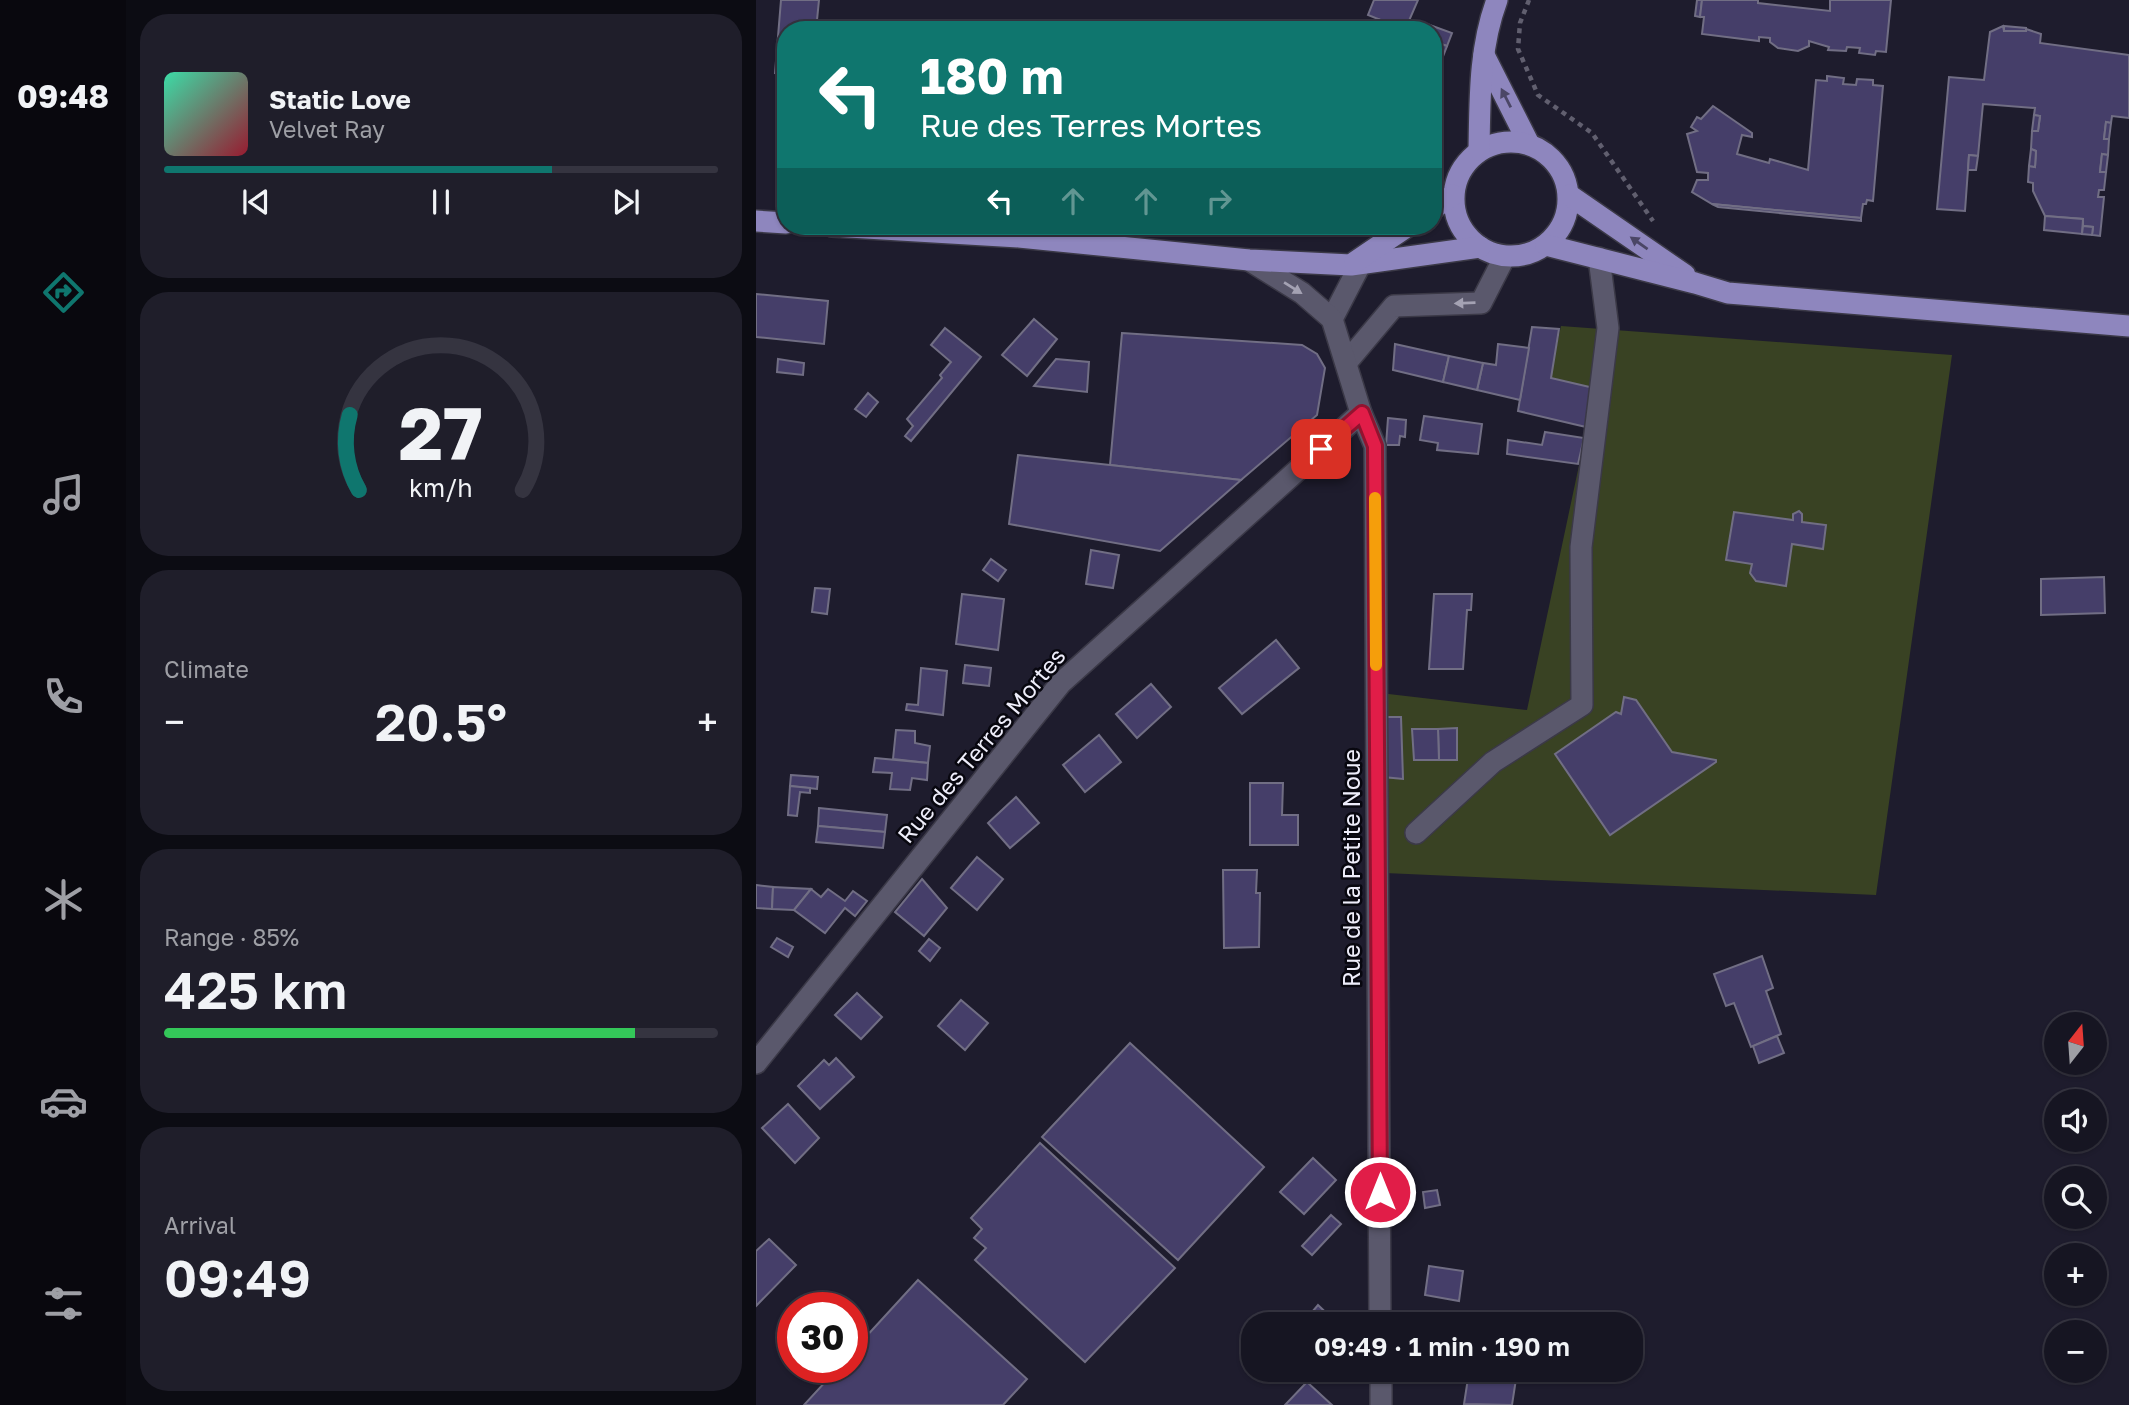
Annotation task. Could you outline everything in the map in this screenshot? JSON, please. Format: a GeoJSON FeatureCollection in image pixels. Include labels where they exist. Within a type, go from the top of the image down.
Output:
{"type":"FeatureCollection","features":[{"type":"Feature","properties":{"kind":"main road"},"geometry":{"type":"LineString","coordinates":[[1479,150],[1483,52],[1489,20],[1497,0]]}},
{"type":"Feature","properties":{"kind":"main road"},"geometry":{"type":"LineString","coordinates":[[1483,52],[1529,144]]}},
{"type":"Feature","properties":{"kind":"main road"},"geometry":{"type":"LineString","coordinates":[[1512,141],[1529,144],[1555,161],[1565,177],[1569,195],[1567,214],[1559,231],[1546,245],[1534,252],[1505,256],[1480,247],[1468,237],[1454,210],[1453,195],[1457,178],[1466,162],[1479,150],[1495,143],[1512,141]]}},
{"type":"Feature","properties":{"kind":"main road"},"geometry":{"type":"LineString","coordinates":[[1442,203],[1453,195]]}},
{"type":"Feature","properties":{"kind":"main road"},"geometry":{"type":"LineString","coordinates":[[1569,195],[1695,282]]}},
{"type":"Feature","properties":{"kind":"main road"},"geometry":{"type":"LineString","coordinates":[[756,221],[777,222]]}},
{"type":"Feature","properties":{"kind":"main road"},"geometry":{"type":"LineString","coordinates":[[985,235],[1249,260],[1356,264],[1480,247]]}},
{"type":"Feature","properties":{"kind":"main road"},"geometry":{"type":"LineString","coordinates":[[1356,264],[1396,235]]}},
{"type":"Feature","properties":{"kind":"main road"},"geometry":{"type":"LineString","coordinates":[[1546,245],[1742,295],[2129,326]]}},
{"type":"Feature","properties":{"kind":"street"},"geometry":{"type":"LineString","coordinates":[[1346,363],[1394,306],[1481,303],[1505,256]]}},
{"type":"Feature","properties":{"kind":"street"},"geometry":{"type":"LineString","coordinates":[[1416,833],[1493,762],[1582,705],[1581,548],[1608,328],[1599,258]]}},
{"type":"Feature","properties":{"kind":"street"},"geometry":{"type":"LineString","coordinates":[[1249,260],[1302,293],[1332,319],[1362,413]]}},
{"type":"Feature","properties":{"kind":"street"},"geometry":{"type":"LineString","coordinates":[[1332,319],[1356,264]]}},
{"type":"Feature","properties":{"kind":"street","name":"Rue des Terres Mortes"},"geometry":{"type":"LineString","coordinates":[[756,1063],[1061,683],[1362,413]]}},
{"type":"Feature","properties":{"kind":"street","name":"Rue de la Petite Noue"},"geometry":{"type":"LineString","coordinates":[[1362,413],[1375,446],[1381,1312]]}},
{"type":"Feature","properties":{"kind":"street"},"geometry":{"type":"LineString","coordinates":[[1381,1382],[1381,1405]]}},
{"type":"Feature","properties":{"kind":"path"},"geometry":{"type":"LineString","coordinates":[[1529,0],[1520,23],[1518,49],[1538,94],[1592,133],[1658,229]]}},
{"type":"Feature","properties":{"kind":"green space"},"geometry":{"type":"Polygon","coordinates":[[[1561,326],[1952,355],[1876,895],[1385,873],[1380,693],[1527,710],[1595,390],[1550,377],[1561,326]]]}},
{"type":"Feature","properties":{"kind":"building"},"geometry":{"type":"Polygon","coordinates":[[[781,0],[819,0],[817,21],[779,21],[781,0]]]}},
{"type":"Feature","properties":{"kind":"building"},"geometry":{"type":"Polygon","coordinates":[[[1374,0],[1418,0],[1409,21],[1383,21],[1368,15],[1374,0]]]}},
{"type":"Feature","properties":{"kind":"building"},"geometry":{"type":"Polygon","coordinates":[[[1697,0],[1702,0],[1700,17],[1695,16],[1697,0]]]}},
{"type":"Feature","properties":{"kind":"building"},"geometry":{"type":"Polygon","coordinates":[[[1702,0],[1758,0],[1758,3],[1830,11],[1830,0],[1891,0],[1886,52],[1876,51],[1875,55],[1859,53],[1860,48],[1847,47],[1846,51],[1828,50],[1829,47],[1809,41],[1809,46],[1798,51],[1778,48],[1770,42],[1770,38],[1759,37],[1759,41],[1702,34],[1702,0]]]}},
{"type":"Feature","properties":{"kind":"building"},"geometry":{"type":"Polygon","coordinates":[[[2003,26],[2004,31],[2026,29],[2041,34],[2040,43],[2129,55],[2129,118],[2112,116],[2111,123],[2106,122],[2104,139],[2109,139],[2108,155],[2102,154],[2100,172],[2106,172],[2104,190],[2099,190],[2098,197],[2104,197],[2100,236],[2092,235],[2093,227],[2083,226],[2083,219],[2045,216],[2033,191],[2033,183],[2028,182],[2029,166],[2035,167],[2036,151],[2031,149],[2032,131],[2038,131],[2040,116],[2034,115],[2035,108],[1983,104],[1978,156],[1969,155],[1965,211],[1937,209],[1949,77],[1984,80],[1990,32],[2003,26]]]}},
{"type":"Feature","properties":{"kind":"building"},"geometry":{"type":"Polygon","coordinates":[[[2004,26],[2026,28],[2026,31],[2004,31],[2004,26]]]}},
{"type":"Feature","properties":{"kind":"building"},"geometry":{"type":"Polygon","coordinates":[[[1442,29],[1452,33],[1447,46],[1442,44],[1442,29]]]}},
{"type":"Feature","properties":{"kind":"building"},"geometry":{"type":"Polygon","coordinates":[[[1442,44],[1447,46],[1442,59],[1442,44]]]}},
{"type":"Feature","properties":{"kind":"building"},"geometry":{"type":"Polygon","coordinates":[[[1827,76],[1844,78],[1843,84],[1856,85],[1857,79],[1873,80],[1873,85],[1883,86],[1873,201],[1867,200],[1866,204],[1863,204],[1861,218],[1712,204],[1692,192],[1697,180],[1708,180],[1708,173],[1697,172],[1687,134],[1697,131],[1691,127],[1697,117],[1701,119],[1713,106],[1752,133],[1752,137],[1742,135],[1737,154],[1769,163],[1770,159],[1808,170],[1816,80],[1827,81],[1827,76]]]}},
{"type":"Feature","properties":{"kind":"building"},"geometry":{"type":"Polygon","coordinates":[[[2034,115],[2040,116],[2038,131],[2032,131],[2034,115]]]}},
{"type":"Feature","properties":{"kind":"building"},"geometry":{"type":"Polygon","coordinates":[[[2106,122],[2111,123],[2109,139],[2104,139],[2106,122]]]}},
{"type":"Feature","properties":{"kind":"building"},"geometry":{"type":"Polygon","coordinates":[[[2031,149],[2036,151],[2035,167],[2029,166],[2031,149]]]}},
{"type":"Feature","properties":{"kind":"building"},"geometry":{"type":"Polygon","coordinates":[[[2102,154],[2108,155],[2106,172],[2100,172],[2102,154]]]}},
{"type":"Feature","properties":{"kind":"building"},"geometry":{"type":"Polygon","coordinates":[[[1969,155],[1978,156],[1976,170],[1968,170],[1969,155]]]}},
{"type":"Feature","properties":{"kind":"building"},"geometry":{"type":"Polygon","coordinates":[[[1712,204],[1861,218],[1861,221],[1718,207],[1712,204]]]}},
{"type":"Feature","properties":{"kind":"building"},"geometry":{"type":"Polygon","coordinates":[[[2045,216],[2083,219],[2082,234],[2044,230],[2045,216]]]}},
{"type":"Feature","properties":{"kind":"building"},"geometry":{"type":"Polygon","coordinates":[[[2083,226],[2093,227],[2092,235],[2082,234],[2083,226]]]}},
{"type":"Feature","properties":{"kind":"building"},"geometry":{"type":"Polygon","coordinates":[[[756,294],[828,301],[824,344],[756,337],[756,294]]]}},
{"type":"Feature","properties":{"kind":"building"},"geometry":{"type":"Polygon","coordinates":[[[1034,319],[1057,339],[1027,376],[1002,355],[1034,319]]]}},
{"type":"Feature","properties":{"kind":"building"},"geometry":{"type":"Polygon","coordinates":[[[1532,327],[1559,329],[1551,378],[1594,388],[1586,427],[1518,411],[1532,327]]]}},
{"type":"Feature","properties":{"kind":"building"},"geometry":{"type":"Polygon","coordinates":[[[945,328],[981,357],[911,441],[905,436],[913,426],[907,419],[942,378],[940,375],[951,362],[931,345],[945,328]]]}},
{"type":"Feature","properties":{"kind":"building"},"geometry":{"type":"Polygon","coordinates":[[[1122,333],[1302,345],[1317,354],[1325,368],[1317,415],[1241,480],[1110,465],[1122,333]]]}},
{"type":"Feature","properties":{"kind":"building"},"geometry":{"type":"Polygon","coordinates":[[[1395,344],[1449,356],[1443,382],[1393,370],[1395,344]]]}},
{"type":"Feature","properties":{"kind":"building"},"geometry":{"type":"Polygon","coordinates":[[[1498,344],[1529,348],[1520,400],[1477,390],[1483,363],[1496,365],[1498,344]]]}},
{"type":"Feature","properties":{"kind":"building"},"geometry":{"type":"Polygon","coordinates":[[[1449,356],[1483,363],[1477,390],[1443,382],[1449,356]]]}},
{"type":"Feature","properties":{"kind":"building"},"geometry":{"type":"Polygon","coordinates":[[[778,359],[804,363],[803,375],[777,372],[778,359]]]}},
{"type":"Feature","properties":{"kind":"building"},"geometry":{"type":"Polygon","coordinates":[[[1056,359],[1089,362],[1087,392],[1034,386],[1056,359]]]}},
{"type":"Feature","properties":{"kind":"building"},"geometry":{"type":"Polygon","coordinates":[[[868,393],[878,402],[866,417],[855,409],[868,393]]]}},
{"type":"Feature","properties":{"kind":"building"},"geometry":{"type":"Polygon","coordinates":[[[1424,416],[1482,424],[1478,454],[1437,450],[1438,443],[1420,440],[1424,416]]]}},
{"type":"Feature","properties":{"kind":"building"},"geometry":{"type":"Polygon","coordinates":[[[1388,418],[1406,420],[1405,437],[1400,436],[1399,445],[1386,445],[1388,418]]]}},
{"type":"Feature","properties":{"kind":"building"},"geometry":{"type":"Polygon","coordinates":[[[1545,432],[1584,438],[1578,464],[1507,454],[1508,440],[1542,445],[1545,432]]]}},
{"type":"Feature","properties":{"kind":"building"},"geometry":{"type":"Polygon","coordinates":[[[1018,455],[1241,480],[1160,551],[1009,524],[1018,455]]]}},
{"type":"Feature","properties":{"kind":"building"},"geometry":{"type":"Polygon","coordinates":[[[1799,511],[1802,514],[1802,522],[1826,525],[1823,549],[1792,544],[1786,586],[1756,581],[1750,573],[1752,564],[1726,560],[1734,512],[1793,520],[1793,514],[1799,511]]]}},
{"type":"Feature","properties":{"kind":"building"},"geometry":{"type":"Polygon","coordinates":[[[1091,550],[1119,555],[1113,588],[1086,584],[1091,550]]]}},
{"type":"Feature","properties":{"kind":"building"},"geometry":{"type":"Polygon","coordinates":[[[991,559],[1006,570],[998,581],[983,570],[991,559]]]}},
{"type":"Feature","properties":{"kind":"building"},"geometry":{"type":"Polygon","coordinates":[[[2104,577],[2105,613],[2041,615],[2041,579],[2104,577]]]}},
{"type":"Feature","properties":{"kind":"building"},"geometry":{"type":"Polygon","coordinates":[[[815,588],[830,589],[827,614],[812,612],[815,588]]]}},
{"type":"Feature","properties":{"kind":"building"},"geometry":{"type":"Polygon","coordinates":[[[962,594],[1004,599],[998,650],[956,644],[962,594]]]}},
{"type":"Feature","properties":{"kind":"building"},"geometry":{"type":"Polygon","coordinates":[[[1434,594],[1472,594],[1471,610],[1467,610],[1463,669],[1429,669],[1434,594]]]}},
{"type":"Feature","properties":{"kind":"building"},"geometry":{"type":"Polygon","coordinates":[[[1276,640],[1299,668],[1242,714],[1219,688],[1276,640]]]}},
{"type":"Feature","properties":{"kind":"building"},"geometry":{"type":"Polygon","coordinates":[[[965,665],[991,668],[989,686],[963,683],[965,665]]]}},
{"type":"Feature","properties":{"kind":"building"},"geometry":{"type":"Polygon","coordinates":[[[921,668],[947,671],[943,715],[906,710],[907,704],[918,705],[921,668]]]}},
{"type":"Feature","properties":{"kind":"building"},"geometry":{"type":"Polygon","coordinates":[[[1151,684],[1171,707],[1137,738],[1116,714],[1151,684]]]}},
{"type":"Feature","properties":{"kind":"building"},"geometry":{"type":"Polygon","coordinates":[[[1624,697],[1636,700],[1672,752],[1716,762],[1610,835],[1555,754],[1616,712],[1621,714],[1624,697]]]}},
{"type":"Feature","properties":{"kind":"building"},"geometry":{"type":"Polygon","coordinates":[[[1382,717],[1401,717],[1403,779],[1383,777],[1382,717]]]}},
{"type":"Feature","properties":{"kind":"building"},"geometry":{"type":"Polygon","coordinates":[[[1457,728],[1457,760],[1439,760],[1438,729],[1457,728]]]}},
{"type":"Feature","properties":{"kind":"building"},"geometry":{"type":"Polygon","coordinates":[[[1412,729],[1438,729],[1439,760],[1414,760],[1412,729]]]}},
{"type":"Feature","properties":{"kind":"building"},"geometry":{"type":"Polygon","coordinates":[[[896,730],[915,731],[915,743],[930,746],[928,763],[893,759],[896,730]]]}},
{"type":"Feature","properties":{"kind":"building"},"geometry":{"type":"Polygon","coordinates":[[[1099,735],[1121,762],[1085,792],[1063,765],[1099,735]]]}},
{"type":"Feature","properties":{"kind":"building"},"geometry":{"type":"Polygon","coordinates":[[[875,758],[928,763],[927,780],[912,778],[910,790],[890,789],[892,773],[873,772],[875,758]]]}},
{"type":"Feature","properties":{"kind":"building"},"geometry":{"type":"Polygon","coordinates":[[[791,775],[818,777],[817,789],[790,786],[791,775]]]}},
{"type":"Feature","properties":{"kind":"building"},"geometry":{"type":"Polygon","coordinates":[[[1250,783],[1283,783],[1282,815],[1298,815],[1298,845],[1250,845],[1250,783]]]}},
{"type":"Feature","properties":{"kind":"building"},"geometry":{"type":"Polygon","coordinates":[[[790,786],[810,788],[810,793],[800,792],[797,816],[788,815],[790,786]]]}},
{"type":"Feature","properties":{"kind":"building"},"geometry":{"type":"Polygon","coordinates":[[[1016,797],[1039,823],[1010,848],[988,823],[1016,797]]]}},
{"type":"Feature","properties":{"kind":"building"},"geometry":{"type":"Polygon","coordinates":[[[819,808],[887,815],[885,832],[818,826],[819,808]]]}},
{"type":"Feature","properties":{"kind":"building"},"geometry":{"type":"Polygon","coordinates":[[[818,826],[885,832],[883,848],[816,842],[818,826]]]}},
{"type":"Feature","properties":{"kind":"building"},"geometry":{"type":"Polygon","coordinates":[[[977,857],[1003,879],[977,910],[951,888],[977,857]]]}},
{"type":"Feature","properties":{"kind":"building"},"geometry":{"type":"Polygon","coordinates":[[[1223,870],[1257,870],[1256,893],[1260,893],[1259,947],[1224,948],[1223,870]]]}},
{"type":"Feature","properties":{"kind":"building"},"geometry":{"type":"Polygon","coordinates":[[[922,879],[947,908],[924,936],[895,912],[922,879]]]}},
{"type":"Feature","properties":{"kind":"building"},"geometry":{"type":"Polygon","coordinates":[[[756,885],[773,887],[772,909],[756,908],[756,885]]]}},
{"type":"Feature","properties":{"kind":"building"},"geometry":{"type":"Polygon","coordinates":[[[773,887],[811,889],[794,910],[772,909],[773,887]]]}},
{"type":"Feature","properties":{"kind":"building"},"geometry":{"type":"Polygon","coordinates":[[[811,889],[821,897],[828,889],[845,901],[853,891],[867,901],[855,916],[845,908],[825,933],[794,910],[811,889]]]}},
{"type":"Feature","properties":{"kind":"building"},"geometry":{"type":"Polygon","coordinates":[[[777,938],[793,947],[788,957],[771,947],[777,938]]]}},
{"type":"Feature","properties":{"kind":"building"},"geometry":{"type":"Polygon","coordinates":[[[929,939],[940,948],[930,961],[919,951],[929,939]]]}},
{"type":"Feature","properties":{"kind":"building"},"geometry":{"type":"Polygon","coordinates":[[[1762,956],[1773,988],[1766,991],[1781,1034],[1751,1047],[1734,1003],[1726,1006],[1714,974],[1762,956]]]}},
{"type":"Feature","properties":{"kind":"building"},"geometry":{"type":"Polygon","coordinates":[[[857,993],[882,1017],[861,1039],[835,1015],[857,993]]]}},
{"type":"Feature","properties":{"kind":"building"},"geometry":{"type":"Polygon","coordinates":[[[961,1000],[988,1023],[965,1050],[938,1026],[961,1000]]]}},
{"type":"Feature","properties":{"kind":"building"},"geometry":{"type":"Polygon","coordinates":[[[1777,1036],[1784,1053],[1759,1063],[1753,1046],[1777,1036]]]}},
{"type":"Feature","properties":{"kind":"building"},"geometry":{"type":"Polygon","coordinates":[[[1130,1043],[1264,1167],[1178,1260],[1042,1137],[1130,1043]]]}},
{"type":"Feature","properties":{"kind":"building"},"geometry":{"type":"Polygon","coordinates":[[[836,1058],[854,1077],[820,1109],[798,1086],[824,1060],[829,1065],[836,1058]]]}},
{"type":"Feature","properties":{"kind":"building"},"geometry":{"type":"Polygon","coordinates":[[[788,1104],[819,1138],[795,1163],[762,1128],[788,1104]]]}},
{"type":"Feature","properties":{"kind":"building"},"geometry":{"type":"Polygon","coordinates":[[[1040,1143],[1175,1268],[1085,1362],[975,1260],[986,1248],[974,1238],[982,1229],[971,1218],[1040,1143]]]}},
{"type":"Feature","properties":{"kind":"building"},"geometry":{"type":"Polygon","coordinates":[[[1313,1158],[1336,1180],[1304,1214],[1280,1192],[1313,1158]]]}},
{"type":"Feature","properties":{"kind":"building"},"geometry":{"type":"Polygon","coordinates":[[[1437,1190],[1440,1205],[1425,1208],[1423,1192],[1437,1190]]]}},
{"type":"Feature","properties":{"kind":"building"},"geometry":{"type":"Polygon","coordinates":[[[1331,1215],[1341,1224],[1312,1255],[1302,1246],[1331,1215]]]}},
{"type":"Feature","properties":{"kind":"building"},"geometry":{"type":"Polygon","coordinates":[[[769,1239],[796,1265],[756,1306],[756,1251],[769,1239]]]}},
{"type":"Feature","properties":{"kind":"building"},"geometry":{"type":"Polygon","coordinates":[[[1429,1266],[1463,1271],[1459,1301],[1425,1295],[1429,1266]]]}},
{"type":"Feature","properties":{"kind":"building"},"geometry":{"type":"Polygon","coordinates":[[[918,1280],[1027,1379],[1003,1405],[804,1405],[824,1383],[868,1383],[868,1335],[918,1280]]]}},
{"type":"Feature","properties":{"kind":"building"},"geometry":{"type":"Polygon","coordinates":[[[1318,1305],[1325,1312],[1312,1312],[1318,1305]]]}},
{"type":"Feature","properties":{"kind":"building"},"geometry":{"type":"Polygon","coordinates":[[[1307,1382],[1332,1405],[1285,1405],[1307,1382]]]}},
{"type":"Feature","properties":{"kind":"building"},"geometry":{"type":"Polygon","coordinates":[[[1467,1382],[1516,1382],[1512,1405],[1464,1404],[1467,1382]]]}},
{"type":"Feature","properties":{"kind":"slow traffic"},"geometry":{"type":"LineString","coordinates":[[1375,498],[1376,665]]}},
{"type":"Feature","properties":{"kind":"route"},"geometry":{"type":"LineString","coordinates":[[1321,449],[1362,413],[1375,446],[1380,1192]]}}]}
